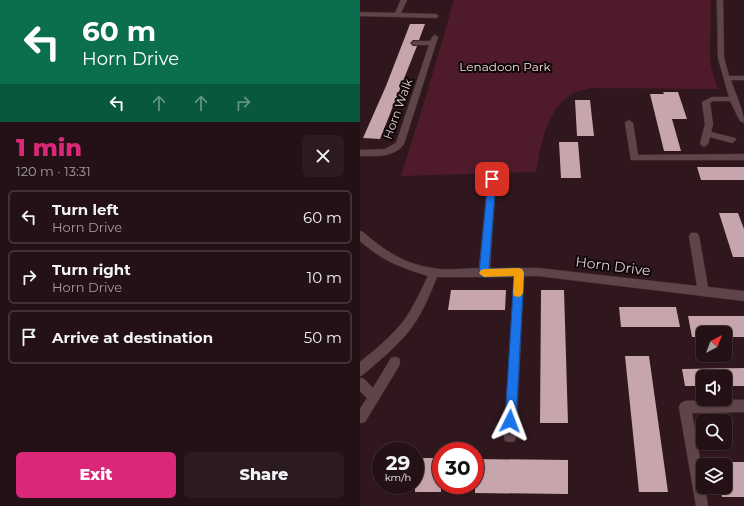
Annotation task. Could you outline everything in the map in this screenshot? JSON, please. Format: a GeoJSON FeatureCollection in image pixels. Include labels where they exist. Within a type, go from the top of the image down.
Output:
{"type":"FeatureCollection","features":[{"type":"Feature","properties":{"kind":"street"},"geometry":{"type":"LineString","coordinates":[[397,15],[404,0]]}},
{"type":"Feature","properties":{"kind":"street"},"geometry":{"type":"LineString","coordinates":[[720,0],[721,58],[732,98],[744,121]]}},
{"type":"Feature","properties":{"kind":"street"},"geometry":{"type":"LineString","coordinates":[[360,14],[436,16]]}},
{"type":"Feature","properties":{"kind":"street","name":"Horn Walk"},"geometry":{"type":"LineString","coordinates":[[360,153],[391,152],[400,144],[434,40],[414,43]]}},
{"type":"Feature","properties":{"kind":"street"},"geometry":{"type":"LineString","coordinates":[[726,78],[744,78]]}},
{"type":"Feature","properties":{"kind":"street"},"geometry":{"type":"LineString","coordinates":[[704,144],[709,124],[706,102],[712,99],[732,98]]}},
{"type":"Feature","properties":{"kind":"street"},"geometry":{"type":"LineString","coordinates":[[629,123],[634,158],[744,158]]}},
{"type":"Feature","properties":{"kind":"street"},"geometry":{"type":"LineString","coordinates":[[707,134],[732,140]]}},
{"type":"Feature","properties":{"kind":"street"},"geometry":{"type":"LineString","coordinates":[[484,273],[492,179]]}},
{"type":"Feature","properties":{"kind":"street","name":"Horn Drive"},"geometry":{"type":"LineString","coordinates":[[360,235],[379,252],[392,259],[405,265],[434,273],[519,272],[562,274],[744,296]]}},
{"type":"Feature","properties":{"kind":"street"},"geometry":{"type":"LineString","coordinates":[[694,236],[703,291]]}},
{"type":"Feature","properties":{"kind":"street"},"geometry":{"type":"LineString","coordinates":[[510,436],[519,272]]}},
{"type":"Feature","properties":{"kind":"street"},"geometry":{"type":"LineString","coordinates":[[360,370],[404,330],[419,305],[434,273]]}},
{"type":"Feature","properties":{"kind":"lane"},"geometry":{"type":"LineString","coordinates":[[361,418],[395,362]]}},
{"type":"Feature","properties":{"kind":"lane"},"geometry":{"type":"LineString","coordinates":[[360,382],[374,397]]}},
{"type":"Feature","properties":{"kind":"lane"},"geometry":{"type":"LineString","coordinates":[[702,506],[685,408],[744,406]]}},
{"type":"Feature","properties":{"kind":"green space","name":"Lenadoon Park"},"geometry":{"type":"Polygon","coordinates":[[[454,0],[711,0],[711,68],[718,89],[591,88],[582,90],[566,98],[558,106],[552,116],[543,138],[536,172],[401,176],[454,0]]]}},
{"type":"Feature","properties":{"kind":"building"},"geometry":{"type":"Polygon","coordinates":[[[410,24],[425,24],[419,40],[413,40],[410,43],[413,46],[417,46],[380,139],[363,138],[386,86],[410,24]]]}},
{"type":"Feature","properties":{"kind":"building"},"geometry":{"type":"Polygon","coordinates":[[[663,92],[678,92],[687,119],[672,119],[681,151],[664,151],[650,94],[664,94],[663,92]]]}},
{"type":"Feature","properties":{"kind":"building"},"geometry":{"type":"Polygon","coordinates":[[[575,100],[590,100],[594,136],[577,136],[575,100]]]}},
{"type":"Feature","properties":{"kind":"building"},"geometry":{"type":"Polygon","coordinates":[[[559,142],[578,142],[581,178],[561,178],[559,142]]]}},
{"type":"Feature","properties":{"kind":"building"},"geometry":{"type":"Polygon","coordinates":[[[697,167],[744,167],[744,180],[701,180],[697,167]]]}},
{"type":"Feature","properties":{"kind":"building"},"geometry":{"type":"Polygon","coordinates":[[[719,213],[738,213],[744,229],[744,257],[733,257],[719,213]]]}},
{"type":"Feature","properties":{"kind":"building"},"geometry":{"type":"Polygon","coordinates":[[[451,290],[506,290],[505,310],[448,310],[451,290]]]}},
{"type":"Feature","properties":{"kind":"building"},"geometry":{"type":"Polygon","coordinates":[[[541,290],[564,290],[568,423],[540,423],[541,290]]]}},
{"type":"Feature","properties":{"kind":"building"},"geometry":{"type":"Polygon","coordinates":[[[619,307],[676,307],[680,327],[621,327],[619,307]]]}},
{"type":"Feature","properties":{"kind":"building"},"geometry":{"type":"Polygon","coordinates":[[[688,316],[744,316],[744,337],[732,337],[732,326],[696,326],[696,337],[692,337],[688,316]]]}},
{"type":"Feature","properties":{"kind":"building"},"geometry":{"type":"Polygon","coordinates":[[[625,356],[649,356],[668,492],[639,492],[625,356]]]}},
{"type":"Feature","properties":{"kind":"building"},"geometry":{"type":"Polygon","coordinates":[[[744,368],[744,386],[732,386],[732,370],[696,370],[696,386],[685,386],[682,369],[744,368]]]}},
{"type":"Feature","properties":{"kind":"building"},"geometry":{"type":"Polygon","coordinates":[[[424,458],[432,458],[432,492],[424,492],[424,458]]]}},
{"type":"Feature","properties":{"kind":"building"},"geometry":{"type":"Polygon","coordinates":[[[484,459],[568,460],[568,494],[484,493],[484,459]]]}},
{"type":"Feature","properties":{"kind":"building"},"geometry":{"type":"Polygon","coordinates":[[[732,462],[744,462],[744,497],[722,497],[721,494],[732,494],[732,462]]]}},
{"type":"Feature","properties":{"kind":"slow traffic"},"geometry":{"type":"LineString","coordinates":[[484,273],[519,272],[518,293]]}},
{"type":"Feature","properties":{"kind":"route"},"geometry":{"type":"LineString","coordinates":[[492,179],[484,273],[519,272],[510,421]]}}]}
